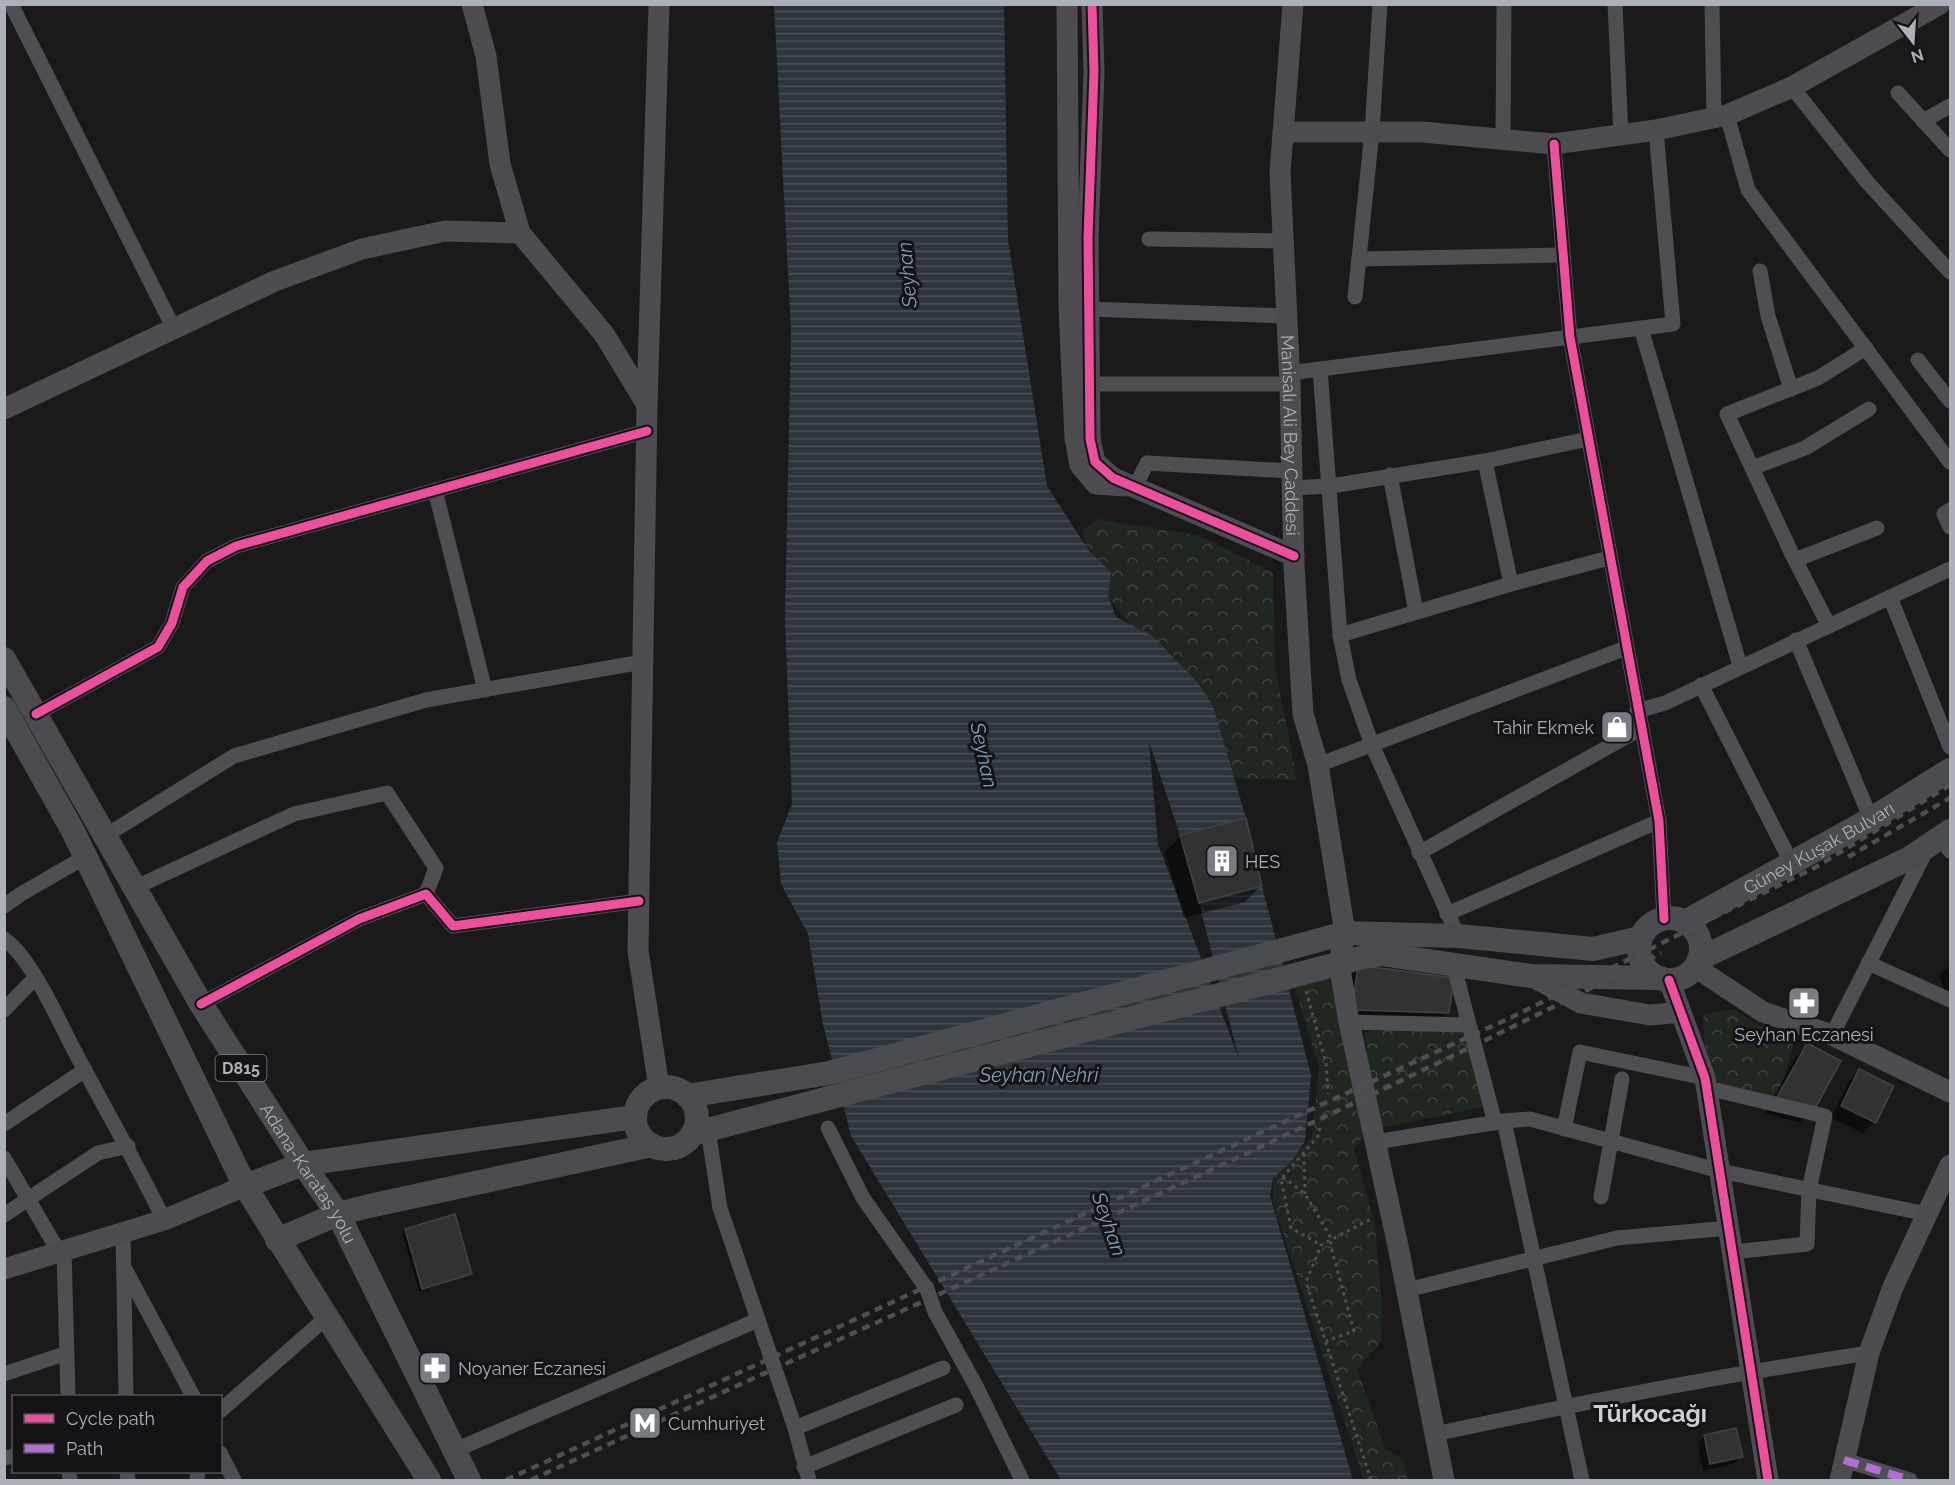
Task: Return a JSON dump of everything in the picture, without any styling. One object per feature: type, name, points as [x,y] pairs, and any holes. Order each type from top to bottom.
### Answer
[{"type":"main road","points":[[472,4],[486,56],[500,164],[520,233],[604,334],[647,405]]},
{"type":"main road","points":[[659,4],[647,405],[638,951],[659,1088]]},
{"type":"main road","points":[[1066,4],[1069,308],[1075,438],[1080,465],[1096,484],[1135,487]]},
{"type":"main road","points":[[1092,4],[1094,72],[1088,237],[1088,309],[1090,438],[1095,462],[1113,478],[1294,556]]},
{"type":"main road","name":"Manisalı Ali Bey Caddesi","points":[[1293,4],[1280,172],[1294,556],[1303,714],[1318,765],[1345,933]]},
{"type":"main road","points":[[1283,132],[1422,132],[1554,144],[1656,130],[1720,117],[1792,87],[1936,5]]},
{"type":"main road","points":[[4,409],[275,281],[362,249],[445,231],[520,233]]},
{"type":"main road","name":"Adana-Karataş yolu","points":[[4,659],[201,1004],[303,1164],[338,1214],[469,1480]]},
{"type":"main road","name":"D815","points":[[4,708],[13,741],[85,857],[244,1186],[429,1480]]},
{"type":"main road","name":"Güney Kuşak Bulvarı","points":[[1675,920],[1871,819],[1950,770]]},
{"type":"main road","points":[[687,1096],[832,1083],[1296,981],[1339,963],[1382,954],[1454,967],[1532,976],[1679,979],[1697,963],[1942,841]]},
{"type":"main road","points":[[1697,963],[1699,938],[1675,920],[1646,929],[1641,938],[1640,958],[1651,974],[1664,979],[1681,1012],[1706,1083],[1768,1480]]},
{"type":"main road","points":[[1345,933],[1339,963],[1349,1022],[1407,1290],[1444,1480]]},
{"type":"main road","points":[[700,1132],[696,1114],[687,1096],[679,1090],[659,1088],[642,1098],[635,1117],[639,1134],[652,1145],[660,1148],[678,1146],[700,1132],[832,1083],[1345,933],[1458,936],[1593,949],[1641,938]]},
{"type":"main road","points":[[1697,963],[1763,1012],[1832,1035],[1950,1092]]},
{"type":"main road","points":[[1532,976],[1581,1003],[1650,1015],[1681,1012]]},
{"type":"main road","points":[[4,1269],[164,1220],[303,1164],[635,1117]]},
{"type":"main road","points":[[277,1240],[338,1214],[652,1145]]},
{"type":"main road","points":[[1842,1470],[1869,1353],[1893,1287],[1950,1165]]},
{"type":"street","points":[[11,4],[174,329]]},
{"type":"street","points":[[1355,297],[1372,132],[1380,4]]},
{"type":"street","points":[[1503,140],[1504,4]]},
{"type":"street","points":[[1615,4],[1621,135]]},
{"type":"street","points":[[1712,4],[1720,117],[1748,190],[1950,462]]},
{"type":"street","points":[[1792,87],[1868,183],[1950,272]]},
{"type":"street","points":[[1898,93],[1950,150]]},
{"type":"street","points":[[1923,121],[1950,106]]},
{"type":"street","points":[[1089,384],[1289,378],[1320,369],[1673,324],[1656,130]]},
{"type":"street","points":[[1554,144],[1570,338],[1640,729],[1659,821],[1675,920]]},
{"type":"street","points":[[1149,239],[1283,242]]},
{"type":"street","points":[[1359,259],[1563,255]]},
{"type":"street","points":[[1760,271],[1768,316],[1791,389]]},
{"type":"street","points":[[1088,309],[1286,316]]},
{"type":"street","points":[[1641,328],[1740,666]]},
{"type":"street","points":[[1829,626],[1795,560],[1727,414],[1818,378],[1866,348]]},
{"type":"street","points":[[1918,360],[1950,401]]},
{"type":"street","points":[[1320,369],[1331,486],[1340,636],[1349,680],[1371,745],[1458,936]]},
{"type":"street","points":[[1752,468],[1806,448],[1869,409]]},
{"type":"street","points":[[36,714],[158,647],[172,623],[183,587],[207,561],[236,546],[647,431]]},
{"type":"street","points":[[1135,487],[1147,463],[1331,486],[1485,461],[1588,439]]},
{"type":"street","points":[[1485,461],[1511,584]]},
{"type":"street","points":[[1390,475],[1416,612]]},
{"type":"street","points":[[435,490],[485,690]]},
{"type":"street","points":[[1950,510],[1944,514],[1950,527]]},
{"type":"street","points":[[1795,560],[1877,528]]},
{"type":"street","points":[[1340,636],[1511,584],[1609,558]]},
{"type":"street","points":[[1637,711],[1665,703],[1950,569]]},
{"type":"street","points":[[1890,597],[1950,747]]},
{"type":"street","points":[[1796,640],[1871,819]]},
{"type":"street","points":[[1318,765],[1626,648]]},
{"type":"street","points":[[105,836],[234,756],[426,700],[642,662]]},
{"type":"street","points":[[1701,685],[1791,862]]},
{"type":"street","points":[[1419,853],[1640,729]]},
{"type":"street","points":[[134,888],[294,814],[387,793],[436,868],[426,894],[358,920],[201,1004]]},
{"type":"street","points":[[1447,914],[1659,821]]},
{"type":"street","points":[[1832,1035],[1868,963],[1942,841]]},
{"type":"street","points":[[4,906],[85,857]]},
{"type":"street","points":[[426,894],[453,926],[639,902]]},
{"type":"street","points":[[4,939],[16,947],[35,978],[128,1146],[164,1220]]},
{"type":"street","points":[[1868,963],[1950,1000]]},
{"type":"street","points":[[1454,967],[1468,1025],[1499,1122],[1534,1259],[1582,1480]]},
{"type":"street","points":[[4,1010],[35,978]]},
{"type":"street","points":[[1349,1022],[1468,1025]]},
{"type":"street","points":[[1564,1129],[1580,1052],[1706,1083],[1825,1116],[1809,1190],[1807,1244],[1732,1252]]},
{"type":"street","points":[[4,1124],[85,1070]]},
{"type":"street","points":[[1601,1197],[1623,1078]]},
{"type":"street","points":[[1376,1142],[1530,1119],[1720,1171],[1927,1214]]},
{"type":"street","points":[[828,1128],[863,1198],[927,1289],[934,1312],[976,1386],[1022,1480]]},
{"type":"street","points":[[700,1132],[720,1208],[795,1428],[806,1474],[956,1405]]},
{"type":"street","points":[[4,1215],[99,1153],[128,1146]]},
{"type":"street","points":[[4,1158],[62,1252],[68,1395]]},
{"type":"street","points":[[1407,1290],[1617,1238],[1729,1228]]},
{"type":"street","points":[[123,1233],[126,1395]]},
{"type":"street","points":[[124,1267],[192,1395]]},
{"type":"street","points":[[222,1409],[326,1318]]},
{"type":"street","points":[[453,1451],[758,1320]]},
{"type":"street","points":[[4,1374],[66,1353]]},
{"type":"street","points":[[1435,1434],[1566,1406],[1751,1371],[1869,1353]]},
{"type":"street","points":[[795,1428],[943,1368]]},
{"type":"street","points":[[222,1457],[234,1480]]},
{"type":"street","points":[[1842,1470],[1910,1480]]},
{"type":"path","points":[[1296,981],[1326,1063],[1328,1094]]},
{"type":"path","points":[[1320,1128],[1319,1135],[1281,1179],[1291,1228],[1320,1245]]},
{"type":"path","points":[[1304,1152],[1305,1194]]},
{"type":"path","points":[[1283,1177],[1305,1194],[1332,1239],[1354,1331],[1325,1341]]},
{"type":"path","points":[[1371,1219],[1320,1245],[1306,1282],[1371,1480]]},
{"type":"green space","points":[[1097,519],[1201,536],[1273,573],[1275,667],[1297,780],[1231,778],[1187,674],[1169,652],[1142,634],[1127,620],[1109,597],[1095,572],[1082,531]]},
{"type":"green space","points":[[1330,979],[1365,1109],[1362,1138],[1354,1149],[1375,1225],[1382,1304],[1381,1342],[1357,1369],[1385,1448],[1403,1459],[1409,1480],[1364,1480],[1273,1203],[1273,1178],[1312,1137],[1319,1068],[1294,985]]},
{"type":"green space","points":[[1733,1009],[1793,1045],[1777,1101],[1707,1086],[1703,1015]]},
{"type":"green space","points":[[1463,1022],[1488,1106],[1376,1129],[1364,1032]]},
{"type":"water","points":[[774,5],[1004,5],[1008,240],[1047,486],[1089,551],[1111,572],[1108,596],[1116,617],[1153,636],[1198,683],[1213,706],[1246,818],[1180,835],[1149,742],[1158,844],[1239,1059],[1199,903],[1262,886],[1311,1075],[1305,1141],[1292,1161],[1273,1178],[1270,1196],[1353,1480],[1061,1480],[851,1136],[823,1024],[808,934],[781,884],[777,842],[792,804],[785,619],[791,330]]},
{"type":"building","name":"HES","points":[[1246,818],[1262,886],[1199,903],[1180,835]]},
{"type":"building","points":[[1358,965],[1454,978],[1449,1013],[1352,1010]]},
{"type":"building","points":[[1807,1043],[1841,1061],[1813,1112],[1775,1101]]},
{"type":"building","points":[[1859,1069],[1894,1086],[1876,1123],[1841,1106]]},
{"type":"building","points":[[455,1214],[472,1274],[422,1289],[405,1229]]},
{"type":"building","points":[[1736,1428],[1743,1457],[1710,1464],[1704,1435]]},
{"type":"railway","points":[[506,1480],[1512,1017],[1816,867],[1950,785]]},
{"type":"railway","points":[[1848,857],[1950,798]]},
{"type":"railway","points":[[531,1480],[1240,1156],[1661,953]]},
{"type":"marked path","points":[[1844,1460],[1910,1480]]},
{"type":"cycle path","points":[[1092,4],[1094,72],[1088,237],[1090,439],[1095,462],[1113,478],[1294,556]]},
{"type":"cycle path","points":[[1554,144],[1570,337],[1659,821],[1664,919]]},
{"type":"cycle path","points":[[36,714],[158,647],[172,623],[183,587],[207,561],[236,546],[647,431]]},
{"type":"cycle path","points":[[201,1004],[359,919],[426,894],[453,926],[639,901]]},
{"type":"cycle path","points":[[1669,980],[1705,1078],[1768,1480]]},
{"type":"place","name":"Tahir Ekmek","points":[[1617,727]]},
{"type":"place","name":"HES","points":[[1222,861]]},
{"type":"place","name":"Seyhan Eczanesi","points":[[1804,1003]]},
{"type":"place","name":"Noyaner Eczanesi","points":[[435,1368]]},
{"type":"place","name":"Cumhuriyet","points":[[645,1423]]},
{"type":"district","name":"Türkocağı","points":[[1650,1413]]},
{"type":"water label","name":"Seyhan","points":[[907,275]]},
{"type":"water label","name":"Seyhan","points":[[984,755]]},
{"type":"water label","name":"Seyhan Nehri","points":[[1039,1075]]},
{"type":"water label","name":"Seyhan","points":[[1109,1224]]}]
